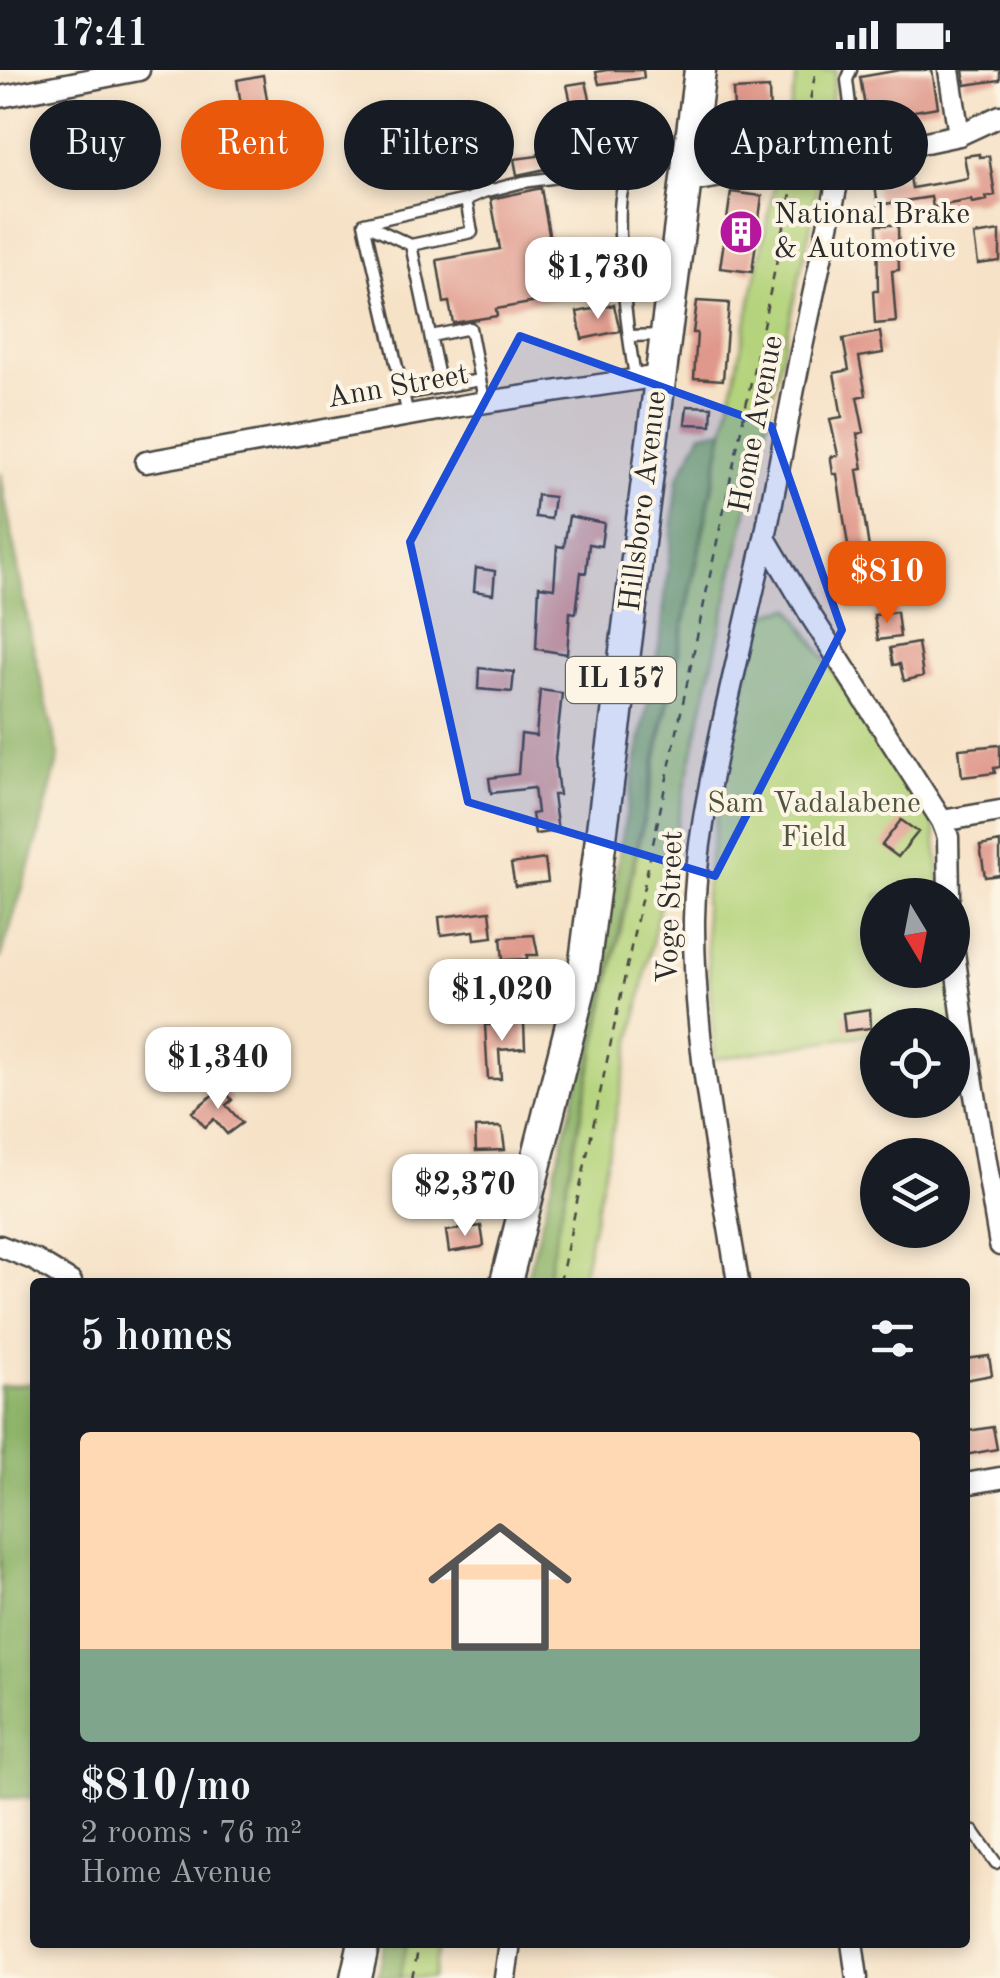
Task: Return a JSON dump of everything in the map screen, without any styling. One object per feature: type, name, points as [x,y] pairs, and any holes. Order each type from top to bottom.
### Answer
[{"type":"main road","name":"Hillsboro Avenue","points":[[507,1278],[584,977],[648,378],[665,335],[700,70]]},
{"type":"main road","points":[[356,1978],[363,1948]]},
{"type":"street","points":[[0,96],[139,70]]},
{"type":"street","points":[[949,70],[960,135]]},
{"type":"street","points":[[928,141],[960,135],[1000,116]]},
{"type":"street","points":[[686,182],[694,181]]},
{"type":"street","name":"Home Avenue","points":[[841,190],[802,347],[766,538],[810,616],[942,821],[948,837],[949,878]]},
{"type":"street","name":"Ann Street","points":[[146,462],[408,415],[648,378]]},
{"type":"street","name":"Voge Street","points":[[737,1278],[708,1094],[694,918],[703,822],[766,538]]},
{"type":"street","points":[[942,821],[1000,811]]},
{"type":"street","points":[[959,988],[1000,1245]]},
{"type":"street","points":[[0,1246],[35,1260],[64,1278]]},
{"type":"street","points":[[970,1483],[1000,1478]]},
{"type":"street","points":[[505,1978],[509,1948]]},
{"type":"street","points":[[853,1948],[857,1978]]},
{"type":"lane","points":[[848,100],[851,70]]},
{"type":"lane","points":[[674,155],[690,149]]},
{"type":"lane","points":[[364,223],[534,181]]},
{"type":"lane","points":[[623,190],[620,229],[630,336],[648,378]]},
{"type":"lane","points":[[364,223],[411,244],[472,232],[466,200]]},
{"type":"lane","points":[[364,223],[408,415]]},
{"type":"lane","points":[[411,244],[442,387]]},
{"type":"lane","points":[[624,272],[673,278]]},
{"type":"lane","points":[[430,336],[470,328],[484,403]]},
{"type":"lane","points":[[630,336],[665,335]]},
{"type":"lane","points":[[403,394],[480,380]]},
{"type":"lane","points":[[970,1831],[996,1863]]},
{"type":"path","points":[[810,100],[816,70]]},
{"type":"path","points":[[561,1278],[792,190]]},
{"type":"path","points":[[412,1978],[419,1948]]},
{"type":"highlighted area","points":[[520,336],[771,426],[842,630],[715,876],[468,802],[410,542]]},
{"type":"green space","points":[[798,70],[836,70],[831,100],[792,100]]},
{"type":"green space","points":[[773,190],[817,190],[675,832],[582,1278],[547,1278]]},
{"type":"green space","points":[[724,429],[547,1278],[527,1278],[592,1028],[620,847],[661,635],[678,478],[702,433]]},
{"type":"green space","points":[[0,472],[32,642],[59,756],[0,960]]},
{"type":"green space","name":"Sam Vadalabene Field","points":[[791,608],[934,823],[940,878],[860,878],[860,988],[952,988],[954,1008],[860,1008],[860,1036],[715,1059],[704,900],[722,779],[754,644],[766,614]]},
{"type":"green space","points":[[30,1383],[30,1798],[0,1798],[0,1386]]},
{"type":"green space","points":[[384,1948],[406,1948],[400,1978],[378,1978]]},
{"type":"green space","points":[[406,1948],[438,1948],[432,1978],[400,1978]]},
{"type":"building","points":[[643,70],[644,78],[599,84],[596,72]]},
{"type":"building","points":[[900,70],[932,70],[938,107],[928,109],[928,100],[864,100],[860,77]]},
{"type":"building","points":[[963,70],[1000,70],[1000,80],[965,85]]},
{"type":"building","points":[[263,75],[267,100],[240,100],[237,80]]},
{"type":"building","points":[[586,82],[590,99],[570,100],[567,85]]},
{"type":"building","points":[[769,88],[769,100],[733,100],[733,90]]},
{"type":"building","points":[[534,156],[534,171],[517,175],[514,159]]},
{"type":"building","points":[[964,156],[989,156],[995,195],[972,203],[971,200],[933,207],[931,197],[878,205],[876,190],[928,190],[928,185],[968,178]]},
{"type":"building","points":[[541,190],[560,298],[496,309],[497,316],[453,323],[449,302],[444,303],[437,260],[500,249],[491,199]]},
{"type":"building","name":"National Brake & Automotive","points":[[731,192],[762,196],[752,272],[720,268]]},
{"type":"building","points":[[877,225],[898,225],[899,270],[892,271],[896,322],[875,324],[873,291],[878,291]]},
{"type":"building","points":[[1000,231],[1000,261],[978,264],[974,235]]},
{"type":"building","points":[[697,301],[729,303],[723,380],[694,378]]},
{"type":"building","points":[[614,305],[620,331],[582,339],[577,312]]},
{"type":"building","points":[[880,332],[883,353],[859,357],[866,395],[857,397],[864,432],[857,434],[863,469],[857,470],[871,561],[879,559],[884,581],[847,588],[843,566],[851,565],[837,474],[833,474],[831,460],[838,455],[830,419],[842,417],[834,373],[849,370],[843,339]]},
{"type":"building","points":[[687,406],[712,407],[711,425],[685,424]]},
{"type":"building","points":[[537,495],[554,497],[551,519],[535,517]]},
{"type":"building","points":[[569,516],[604,523],[601,546],[589,544],[586,573],[581,572],[576,613],[570,612],[567,654],[536,649],[539,586],[554,588],[557,546],[564,547]]},
{"type":"building","points":[[476,568],[495,571],[493,594],[474,591]]},
{"type":"building","points":[[897,612],[900,637],[878,640],[874,615]]},
{"type":"building","points":[[918,643],[923,676],[904,681],[900,664],[893,665],[890,648]]},
{"type":"building","points":[[479,668],[514,672],[512,692],[478,689]]},
{"type":"building","points":[[540,690],[562,693],[555,759],[559,795],[553,795],[558,831],[535,834],[534,788],[491,793],[489,778],[518,774],[521,734],[536,736]]},
{"type":"building","points":[[1000,745],[1000,767],[994,768],[995,773],[962,777],[959,749]]},
{"type":"building","points":[[901,820],[918,832],[898,857],[882,845]]},
{"type":"building","points":[[1000,842],[1000,875],[985,877],[980,846]]},
{"type":"building","points":[[545,859],[548,882],[515,886],[511,864]]},
{"type":"building","points":[[490,911],[493,937],[475,939],[474,931],[441,935],[439,917]]},
{"type":"building","points":[[534,935],[538,955],[503,960],[501,937]]},
{"type":"building","points":[[860,1010],[860,1029],[845,1031],[843,1013]]},
{"type":"building","points":[[524,1023],[525,1048],[499,1050],[501,1079],[488,1079],[485,1025]]},
{"type":"building","points":[[222,1087],[232,1100],[226,1105],[242,1123],[227,1134],[214,1119],[205,1127],[192,1112]]},
{"type":"building","points":[[475,1128],[502,1128],[505,1150],[476,1151]]},
{"type":"building","points":[[487,1176],[491,1199],[449,1206],[445,1183]]},
{"type":"building","points":[[481,1226],[484,1245],[449,1252],[446,1231]]},
{"type":"building","points":[[989,1356],[992,1375],[970,1379],[970,1358]]},
{"type":"building","points":[[993,1427],[997,1449],[970,1454],[970,1431]]},
{"type":"place","name":"National Brake & Automotive","points":[[741,232]]}]
